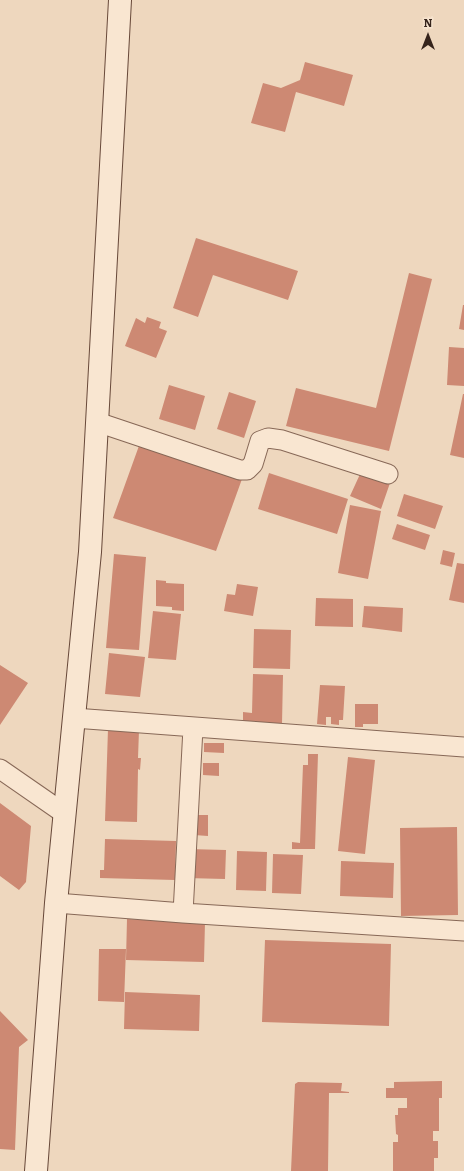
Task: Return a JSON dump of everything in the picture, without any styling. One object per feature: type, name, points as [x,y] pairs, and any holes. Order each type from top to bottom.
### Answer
[{"type":"street","points":[[36,1171],[56,904],[90,552],[120,0]]},
{"type":"street","points":[[97,422],[240,470],[247,470],[253,464],[260,441],[268,438],[282,440],[388,474]]},
{"type":"street","points":[[74,718],[464,747]]},
{"type":"street","points":[[183,913],[194,728]]},
{"type":"street","points":[[0,770],[65,814]]},
{"type":"street","points":[[56,904],[464,930]]},
{"type":"building","points":[[305,62],[353,75],[344,106],[296,92],[285,132],[251,123],[263,83],[281,88],[300,80]]},
{"type":"building","points":[[196,238],[298,271],[288,300],[213,275],[198,317],[173,308]]},
{"type":"building","points":[[409,273],[432,279],[389,451],[286,426],[296,388],[376,408]]},
{"type":"building","points":[[464,305],[464,330],[459,329]]},
{"type":"building","points":[[147,317],[161,322],[159,328],[167,331],[156,358],[125,346],[136,318],[145,323]]},
{"type":"building","points":[[449,347],[464,348],[464,386],[447,385]]},
{"type":"building","points":[[169,385],[205,396],[195,430],[159,419]]},
{"type":"building","points":[[229,392],[256,401],[244,438],[217,429]]},
{"type":"building","points":[[464,394],[464,458],[450,455]]},
{"type":"building","points":[[140,443],[242,479],[216,551],[113,518]]},
{"type":"building","points":[[361,472],[390,483],[381,509],[350,496]]},
{"type":"building","points":[[269,473],[348,499],[337,534],[258,509]]},
{"type":"building","points":[[404,494],[443,506],[435,529],[397,516]]},
{"type":"building","points":[[350,505],[381,511],[368,579],[338,573]]},
{"type":"building","points":[[397,524],[430,535],[425,550],[392,539]]},
{"type":"building","points":[[443,550],[455,553],[452,567],[440,564]]},
{"type":"building","points":[[114,554],[146,557],[139,650],[106,648]]},
{"type":"building","points":[[457,563],[464,564],[464,603],[449,600]]},
{"type":"building","points":[[156,580],[166,581],[166,583],[184,584],[184,611],[172,610],[172,607],[156,606]]},
{"type":"building","points":[[237,584],[258,587],[253,616],[224,611],[227,594],[235,595]]},
{"type":"building","points":[[316,598],[353,599],[353,627],[315,626]]},
{"type":"building","points":[[364,606],[403,608],[402,632],[362,627]]},
{"type":"building","points":[[153,611],[181,614],[176,660],[148,658]]},
{"type":"building","points":[[254,629],[291,630],[290,669],[253,668]]},
{"type":"building","points":[[109,653],[145,657],[140,697],[105,694]]},
{"type":"building","points":[[0,665],[28,683],[0,725]]},
{"type":"building","points":[[253,674],[283,675],[282,724],[243,723],[243,712],[252,713]]},
{"type":"building","points":[[320,685],[345,686],[343,720],[339,720],[339,725],[331,724],[331,717],[326,717],[326,725],[317,724]]},
{"type":"building","points":[[355,704],[378,704],[378,724],[363,724],[363,727],[355,727]]},
{"type":"building","points":[[108,729],[139,730],[138,758],[141,758],[140,770],[138,769],[137,822],[105,821]]},
{"type":"building","points":[[204,743],[224,743],[224,753],[204,752]]},
{"type":"building","points":[[308,754],[318,754],[315,849],[292,849],[292,842],[300,843],[303,765],[308,765]]},
{"type":"building","points":[[348,757],[375,760],[365,854],[338,851]]},
{"type":"building","points":[[203,763],[219,763],[219,776],[203,775]]},
{"type":"building","points":[[0,803],[31,826],[26,882],[19,890],[0,876]]},
{"type":"building","points":[[194,815],[208,815],[208,836],[194,835]]},
{"type":"building","points":[[457,827],[458,915],[401,916],[400,828]]},
{"type":"building","points":[[105,839],[176,841],[175,880],[100,878],[100,870],[104,870]]},
{"type":"building","points":[[187,849],[226,850],[225,879],[186,878]]},
{"type":"building","points":[[237,851],[267,852],[266,891],[236,890]]},
{"type":"building","points":[[273,854],[303,855],[301,894],[272,893]]},
{"type":"building","points":[[341,861],[394,863],[393,898],[340,896]]},
{"type":"building","points":[[127,919],[205,922],[204,962],[126,960]]},
{"type":"building","points":[[265,940],[391,944],[389,1026],[262,1022]]},
{"type":"building","points":[[99,949],[126,949],[124,1002],[98,1001]]},
{"type":"building","points":[[125,992],[200,995],[199,1031],[124,1029]]},
{"type":"building","points":[[0,1011],[28,1040],[19,1047],[15,1150],[0,1149]]},
{"type":"building","points":[[442,1081],[442,1098],[439,1098],[439,1131],[433,1131],[433,1141],[438,1141],[438,1158],[434,1158],[434,1171],[393,1171],[393,1142],[398,1142],[395,1115],[398,1115],[398,1108],[407,1108],[407,1098],[386,1098],[386,1088],[394,1088],[394,1082]]},
{"type":"building","points":[[298,1082],[342,1083],[341,1091],[349,1092],[329,1093],[328,1171],[291,1171],[295,1084]]}]
